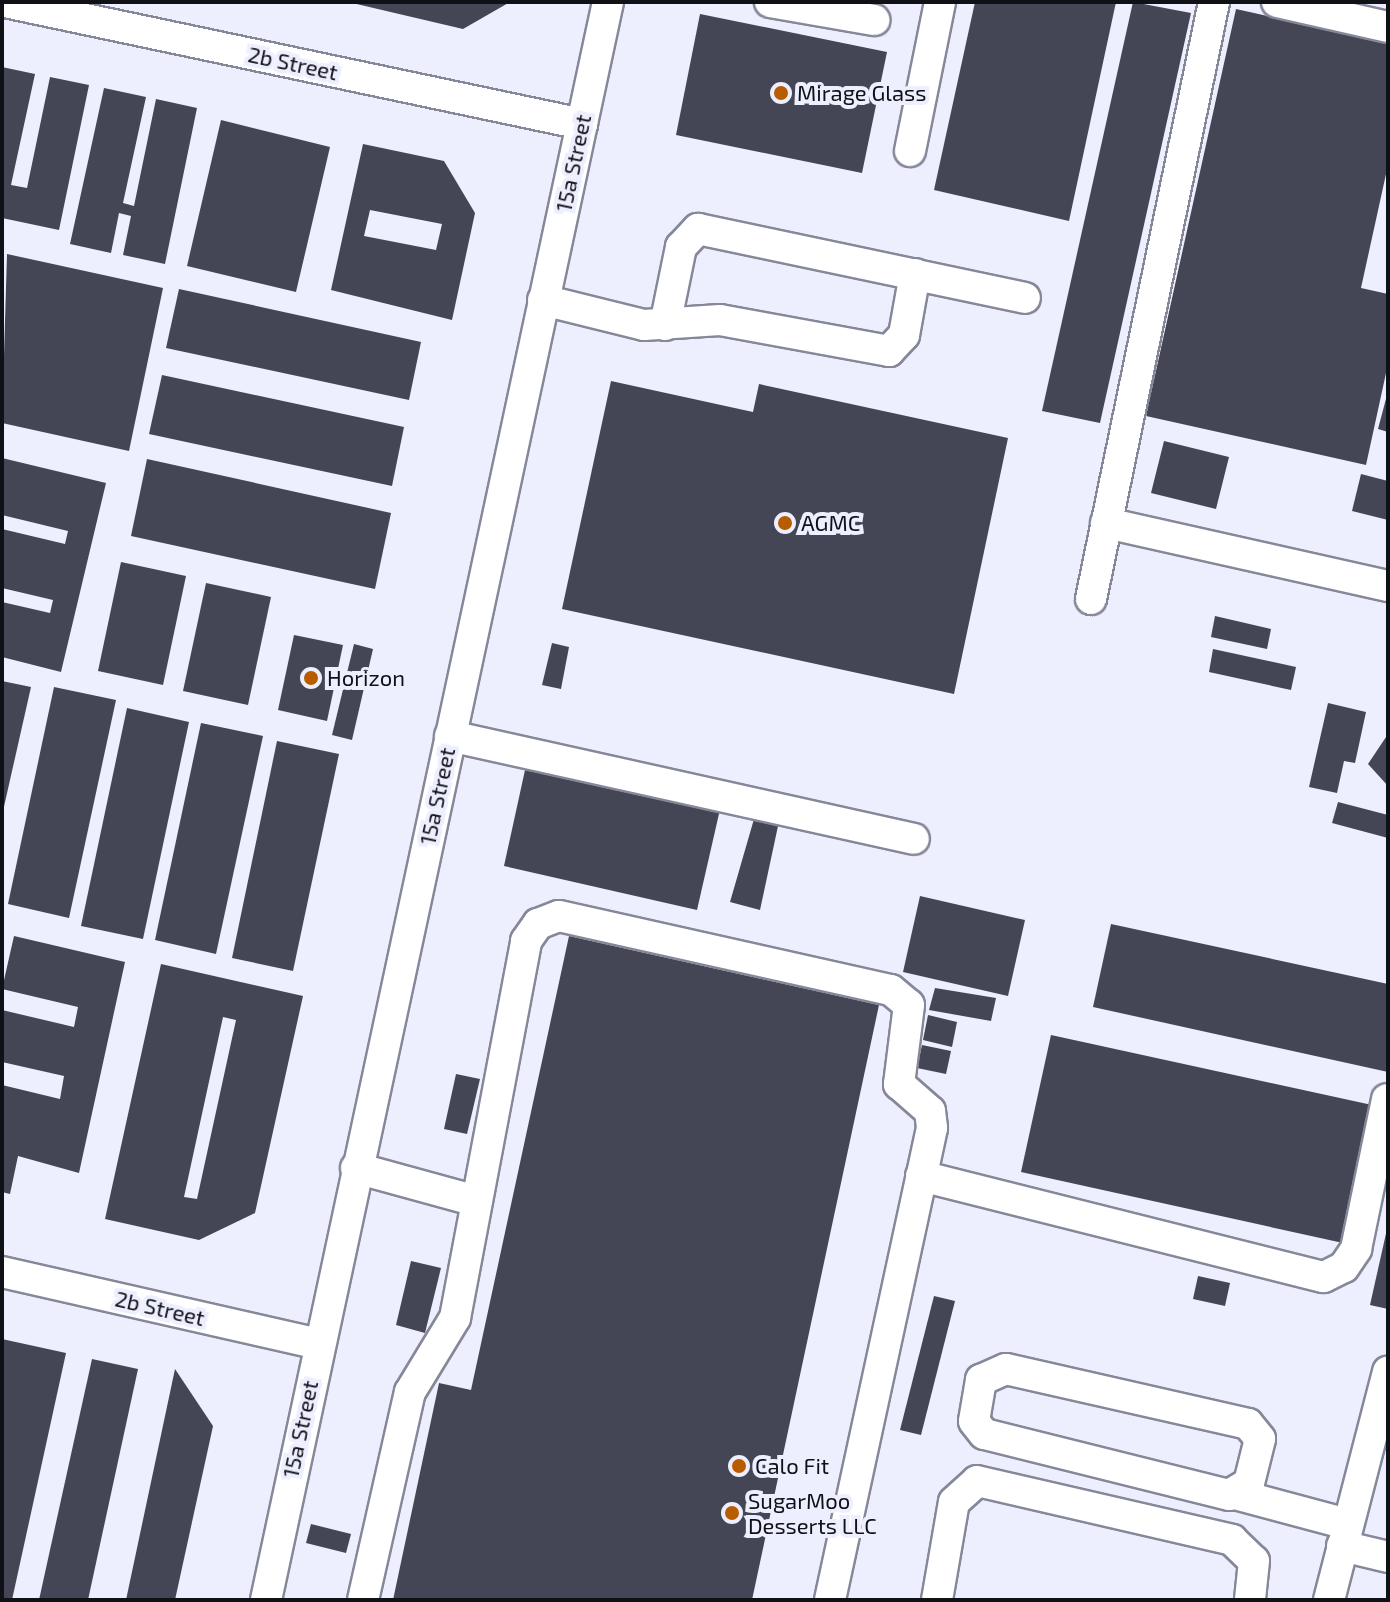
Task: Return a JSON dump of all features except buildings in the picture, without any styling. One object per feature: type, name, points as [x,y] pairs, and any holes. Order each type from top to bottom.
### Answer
[{"type":"street","name":"2b Street","points":[[5,2],[582,124]]},
{"type":"street","name":"15a Street","points":[[264,1597],[608,2]]},
{"type":"street","points":[[770,2],[874,20]]},
{"type":"street","points":[[910,151],[940,2]]},
{"type":"street","points":[[1091,599],[1214,2]]},
{"type":"street","points":[[1277,2],[1388,27]]},
{"type":"street","points":[[665,325],[681,247],[698,229],[1025,298]]},
{"type":"street","points":[[543,300],[665,325],[720,320],[889,351],[901,342],[915,274]]},
{"type":"street","points":[[1106,523],[1388,586]]},
{"type":"street","points":[[450,736],[914,839]]},
{"type":"street","points":[[363,1600],[410,1392],[455,1318],[526,941],[538,924],[559,916],[899,993],[911,1013],[899,1084],[933,1119],[830,1600]]},
{"type":"street","points":[[921,1176],[1324,1277],[1344,1267],[1356,1249],[1387,1099]]},
{"type":"street","points":[[356,1168],[477,1201]]},
{"type":"street","name":"2b Street","points":[[2,1272],[318,1344]]},
{"type":"street","points":[[1235,1494],[1249,1483],[1260,1445],[1248,1424],[997,1369],[981,1380],[974,1421],[984,1434],[1235,1494],[1345,1535],[1388,1557]]},
{"type":"street","points":[[1329,1600],[1388,1372]]},
{"type":"street","points":[[1016,1490],[1024,1444]]},
{"type":"street","points":[[937,1600],[958,1493],[977,1481],[1232,1540],[1250,1553],[1256,1570],[1250,1600]]},
{"type":"street","points":[[1184,1528],[1192,1486]]},
{"type":"place","name":"Mirage Glass","points":[[781,93]]},
{"type":"place","name":"AGMC","points":[[785,523]]},
{"type":"place","name":"Horizon","points":[[311,678]]},
{"type":"place","name":"Calo Fit","points":[[739,1466]]},
{"type":"place","name":"SugarMoo Desserts LLC","points":[[732,1513]]}]
